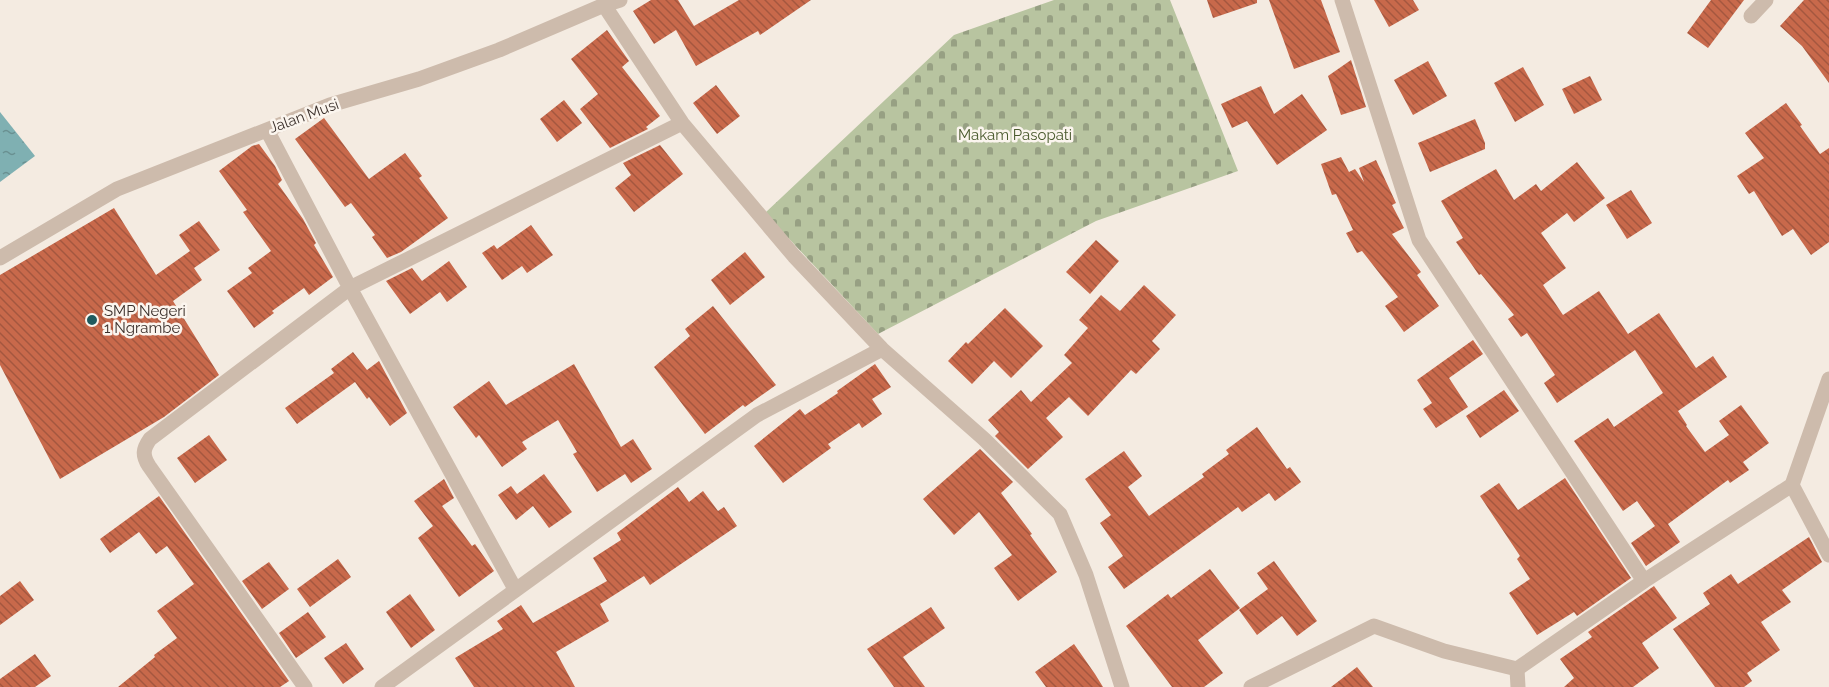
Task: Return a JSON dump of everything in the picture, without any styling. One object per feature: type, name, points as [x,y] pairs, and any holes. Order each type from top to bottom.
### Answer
[{"type":"street","name":"Jalan Musi","points":[[0,258],[117,189],[330,105],[419,79],[499,50],[620,0]]},
{"type":"street","points":[[1342,0],[1419,240],[1644,581]]},
{"type":"street","points":[[1751,16],[1766,0]]},
{"type":"street","points":[[604,5],[682,123],[794,256],[882,349],[984,439],[1060,514],[1086,575],[1122,687]]},
{"type":"street","points":[[305,687],[149,466],[144,458],[143,448],[150,439],[350,288],[682,123]]},
{"type":"street","points":[[267,130],[350,288],[515,589]]},
{"type":"street","points":[[382,687],[757,415],[882,349]]},
{"type":"street","points":[[1251,687],[1374,626],[1444,651],[1517,669],[1644,581],[1792,485],[1829,379]]},
{"type":"street","points":[[1792,485],[1829,555]]},
{"type":"street","points":[[1517,669],[1518,687]]},
{"type":"green space","name":"Makam Pasopati","points":[[1054,0],[1170,0],[1238,171],[1096,221],[878,334],[765,213],[954,35]]},
{"type":"water","points":[[0,112],[35,156],[0,182]]},
{"type":"building","points":[[651,0],[678,0],[694,26],[739,0],[811,0],[760,35],[758,31],[696,66],[676,30],[654,44],[633,11]]},
{"type":"building","points":[[1207,0],[1257,0],[1257,3],[1213,18]]},
{"type":"building","points":[[1269,0],[1321,0],[1340,52],[1294,69]]},
{"type":"building","points":[[1374,0],[1413,0],[1419,10],[1389,27]]},
{"type":"building","points":[[1711,0],[1744,0],[1708,48],[1687,33]]},
{"type":"building","points":[[1804,0],[1829,0],[1829,83],[1802,46],[1780,26]]},
{"type":"building","points":[[607,30],[629,61],[622,67],[660,116],[646,127],[648,129],[610,148],[580,109],[598,94],[571,59]]},
{"type":"building","points":[[1351,60],[1366,107],[1341,115],[1328,76]]},
{"type":"building","points":[[1428,61],[1447,96],[1413,115],[1394,80]]},
{"type":"building","points":[[1523,67],[1544,105],[1515,122],[1494,83]]},
{"type":"building","points":[[1590,76],[1602,100],[1574,114],[1562,89]]},
{"type":"building","points":[[716,85],[740,116],[717,134],[693,103]]},
{"type":"building","points":[[1261,86],[1274,114],[1302,94],[1327,130],[1277,165],[1247,121],[1232,128],[1221,104]]},
{"type":"building","points":[[564,100],[582,123],[557,142],[540,119]]},
{"type":"building","points":[[1786,103],[1820,154],[1829,148],[1829,242],[1811,255],[1793,229],[1782,236],[1754,191],[1749,194],[1737,176],[1764,158],[1745,133]]},
{"type":"building","points":[[324,118],[369,179],[405,153],[422,176],[419,178],[448,218],[401,252],[387,258],[372,237],[375,235],[351,203],[345,207],[295,139]]},
{"type":"building","points":[[1475,119],[1485,143],[1485,149],[1430,172],[1418,143]]},
{"type":"building","points":[[259,144],[275,166],[282,180],[278,184],[303,219],[316,243],[314,245],[333,277],[309,295],[304,288],[272,311],[274,313],[254,328],[227,291],[252,273],[248,268],[271,251],[243,212],[247,210],[219,171],[252,146]]},
{"type":"building","points":[[660,145],[683,174],[634,212],[615,188],[631,175],[623,163]]},
{"type":"building","points":[[1341,157],[1349,172],[1355,169],[1364,182],[1359,168],[1376,160],[1396,203],[1392,205],[1404,228],[1392,234],[1421,272],[1417,275],[1439,306],[1404,332],[1385,306],[1398,297],[1362,251],[1357,253],[1346,233],[1353,230],[1336,194],[1332,195],[1321,164]]},
{"type":"building","points":[[1577,162],[1605,198],[1574,222],[1567,213],[1541,233],[1566,268],[1543,285],[1563,315],[1599,291],[1628,334],[1659,313],[1696,368],[1713,356],[1727,377],[1678,411],[1705,452],[1729,435],[1719,421],[1741,405],[1769,443],[1743,462],[1749,470],[1730,483],[1728,480],[1668,524],[1680,542],[1646,566],[1631,543],[1655,526],[1637,501],[1623,511],[1574,441],[1608,418],[1614,427],[1663,393],[1635,350],[1557,403],[1544,383],[1555,375],[1527,333],[1521,337],[1508,319],[1514,315],[1481,274],[1479,275],[1456,242],[1463,238],[1441,201],[1496,169],[1514,200],[1536,184],[1541,191]]},
{"type":"building","points":[[1631,190],[1652,223],[1627,239],[1606,205]]},
{"type":"building","name":"SMP Negeri 1 Ngrambe","points":[[114,208],[156,275],[190,251],[179,235],[199,221],[220,250],[194,268],[202,280],[173,301],[219,375],[164,417],[60,479],[0,365],[0,275]]},
{"type":"building","points":[[531,225],[553,255],[527,273],[522,266],[502,280],[482,253],[494,245],[497,249]]},
{"type":"building","points":[[1096,240],[1119,261],[1090,294],[1066,272]]},
{"type":"building","points":[[745,252],[765,277],[730,305],[711,280]]},
{"type":"building","points":[[449,261],[467,287],[447,302],[440,292],[410,314],[386,281],[412,268],[422,281]]},
{"type":"building","points":[[1144,285],[1176,315],[1152,341],[1160,349],[1136,374],[1131,370],[1088,416],[1069,397],[1046,418],[1063,437],[1028,469],[995,436],[999,432],[988,420],[1021,390],[1031,402],[1072,363],[1064,355],[1088,328],[1079,320],[1101,295],[1120,311]]},
{"type":"building","points":[[713,306],[776,385],[745,407],[743,405],[705,434],[654,367],[690,336],[685,329]]},
{"type":"building","points":[[1005,308],[1043,346],[1011,378],[994,361],[972,384],[948,361]]},
{"type":"building","points":[[1473,340],[1483,354],[1449,378],[1468,407],[1436,428],[1423,409],[1432,403],[1417,380]]},
{"type":"building","points":[[353,352],[367,370],[379,361],[407,413],[390,426],[355,382],[297,424],[285,408],[334,373],[331,369]]},
{"type":"building","points":[[574,364],[621,447],[633,439],[652,469],[631,483],[625,474],[597,492],[573,454],[577,452],[558,420],[522,442],[527,449],[502,467],[479,435],[476,438],[453,407],[489,381],[506,405]]},
{"type":"building","points":[[875,364],[891,387],[872,399],[882,414],[862,428],[859,423],[828,444],[831,448],[783,483],[754,446],[800,409],[805,415]]},
{"type":"building","points":[[1504,390],[1519,411],[1480,438],[1466,416]]},
{"type":"building","points":[[1257,427],[1287,469],[1290,467],[1301,482],[1275,501],[1269,493],[1242,512],[1238,507],[1124,589],[1108,567],[1123,556],[1100,523],[1111,515],[1085,479],[1124,451],[1142,476],[1128,487],[1149,516],[1204,477],[1202,474],[1229,454],[1226,450]]},
{"type":"building","points":[[209,435],[227,460],[195,483],[177,458]]},
{"type":"building","points":[[980,449],[1013,482],[1001,493],[1057,572],[1018,601],[994,568],[1012,555],[979,512],[954,535],[923,499]]},
{"type":"building","points":[[544,474],[572,512],[549,528],[533,506],[516,520],[498,495],[511,486],[517,494]]},
{"type":"building","points":[[1565,478],[1631,578],[1577,616],[1574,612],[1537,635],[1509,593],[1530,579],[1517,559],[1520,556],[1480,496],[1499,483],[1518,510]]},
{"type":"building","points":[[444,479],[454,498],[442,506],[472,546],[475,544],[494,571],[459,597],[418,538],[433,526],[414,501]]},
{"type":"building","points":[[678,487],[689,502],[703,491],[718,511],[724,507],[737,526],[650,585],[644,576],[600,604],[609,621],[556,652],[575,687],[474,687],[455,658],[503,629],[497,621],[521,605],[533,623],[607,581],[593,558],[621,540],[617,533]]},
{"type":"building","points":[[159,496],[289,681],[280,687],[118,687],[177,638],[157,611],[194,584],[167,546],[156,554],[139,532],[110,553],[100,539]]},
{"type":"building","points":[[1809,537],[1822,562],[1782,590],[1791,602],[1761,622],[1780,650],[1747,673],[1752,681],[1744,687],[1715,687],[1673,629],[1710,604],[1703,593],[1731,574],[1738,584]]},
{"type":"building","points":[[338,559],[351,577],[310,607],[297,589]]},
{"type":"building","points":[[1274,561],[1317,621],[1297,636],[1282,616],[1257,635],[1239,610],[1268,589],[1257,573]]},
{"type":"building","points":[[269,562],[289,589],[262,609],[242,581]]},
{"type":"building","points":[[1210,569],[1240,608],[1198,640],[1223,673],[1204,687],[1172,687],[1126,626],[1168,594],[1171,598]]},
{"type":"building","points":[[20,581],[34,600],[0,625],[0,596]]},
{"type":"building","points":[[1654,586],[1677,618],[1642,643],[1659,668],[1633,687],[1564,687],[1574,678],[1560,659],[1592,637],[1588,632]]},
{"type":"building","points":[[410,594],[435,630],[411,648],[386,612]]},
{"type":"building","points":[[931,607],[945,628],[903,657],[925,687],[894,687],[867,649]]},
{"type":"building","points":[[308,612],[326,637],[296,658],[279,633]]},
{"type":"building","points":[[346,643],[364,669],[343,684],[324,658]]},
{"type":"building","points":[[1074,644],[1103,687],[1046,687],[1035,672]]},
{"type":"building","points":[[35,654],[51,676],[35,687],[0,687],[0,679]]},
{"type":"building","points":[[1357,667],[1373,687],[1331,687]]},
{"type":"place","name":"SMP Negeri 1 Ngrambe","points":[[92,320]]}]
